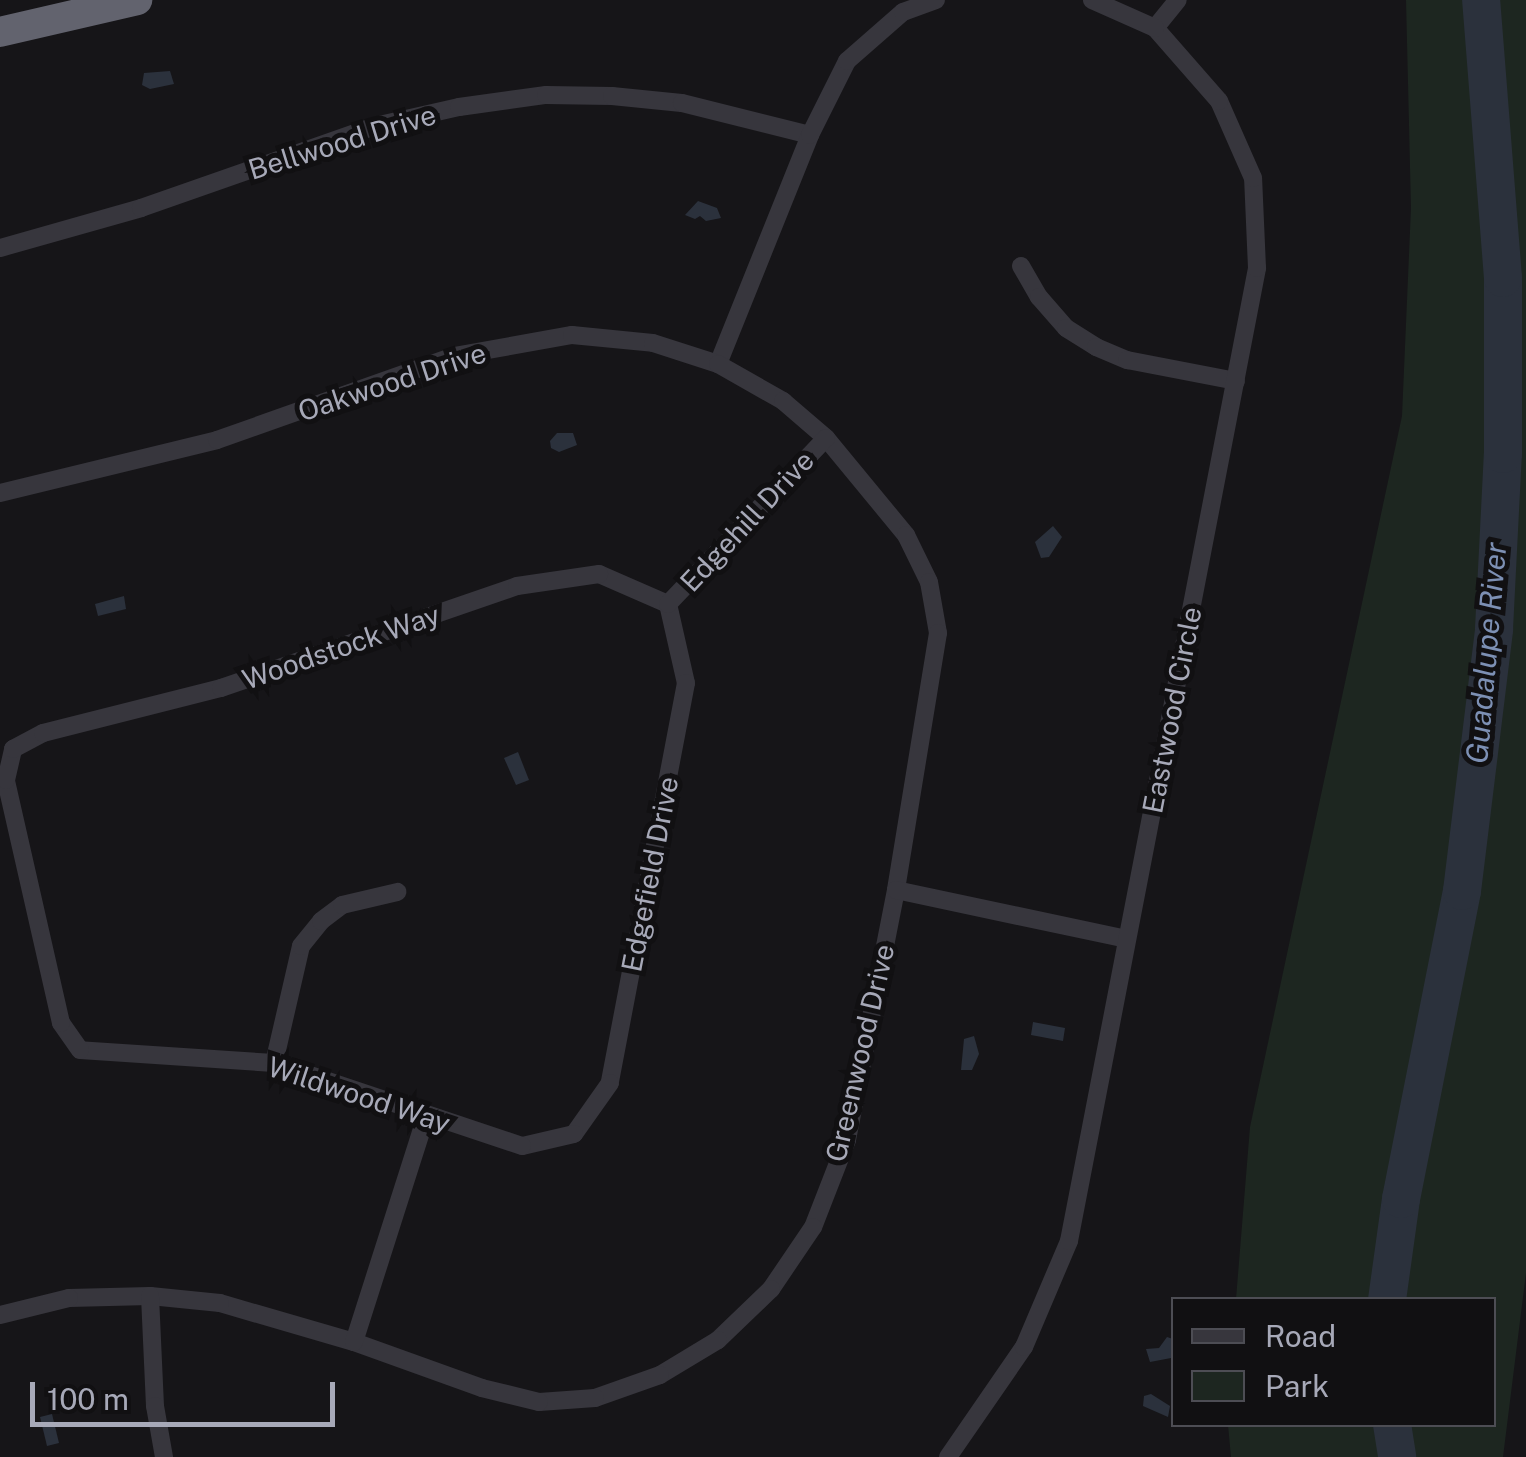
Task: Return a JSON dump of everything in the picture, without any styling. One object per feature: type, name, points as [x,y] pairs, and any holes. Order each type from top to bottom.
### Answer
[{"type":"highway","points":[[0,32],[137,0]]},
{"type":"street","points":[[718,364],[810,135],[847,61],[903,12],[936,0]]},
{"type":"street","name":"Eastwood Circle","points":[[960,1453],[1024,1347],[1069,1241],[1257,268],[1253,178],[1219,101],[1155,28],[1092,0]]},
{"type":"street","points":[[1155,28],[1178,0]]},
{"type":"street","name":"Bellwood Drive","points":[[0,248],[141,208],[374,126],[476,105],[546,96],[630,98],[682,103],[810,135]]},
{"type":"street","points":[[1021,266],[1039,297],[1066,328],[1096,347],[1128,360],[1236,381]]},
{"type":"street","name":"Oakwood Drive","points":[[0,493],[218,440],[454,356],[572,335],[653,343],[718,364],[783,401],[826,438]]},
{"type":"street","name":"Edgehill Drive","points":[[668,604],[826,438]]},
{"type":"street","name":"Greenwood Drive","points":[[0,1315],[69,1298],[150,1296],[220,1303],[354,1342],[482,1388],[539,1402],[595,1398],[660,1375],[718,1340],[771,1289],[813,1226],[847,1140],[896,890],[938,634],[929,582],[906,535],[826,438]]},
{"type":"street","name":"Woodstock Way","points":[[80,1050],[61,1023],[6,780],[13,749],[43,734],[221,688],[517,586],[599,574],[668,604]]},
{"type":"street","name":"Edgefield Drive","points":[[574,1134],[610,1083],[686,683],[668,604]]},
{"type":"street","points":[[896,890],[1127,939]]},
{"type":"street","points":[[274,1063],[301,946],[321,921],[342,905],[397,892]]},
{"type":"street","name":"Wildwood Way","points":[[80,1050],[274,1063],[522,1146],[574,1134]]},
{"type":"street","points":[[354,1342],[426,1116]]},
{"type":"street","points":[[150,1296],[155,1406],[164,1457]]},
{"type":"green space","points":[[1406,0],[1526,0],[1526,1273],[1503,1457],[1231,1457],[1228,1427],[1496,1427],[1496,1297],[1236,1297],[1250,1127],[1402,416],[1411,208]]},
{"type":"shaded area","points":[[170,71],[174,84],[150,89],[142,85],[144,73]]},
{"type":"shaded area","points":[[698,201],[717,208],[721,218],[706,221],[700,216],[695,219],[685,215]]},
{"type":"shaded area","points":[[557,433],[573,433],[577,445],[559,452],[551,448],[550,441]]},
{"type":"shaded area","points":[[1053,526],[1062,537],[1049,557],[1041,558],[1035,542]]},
{"type":"shaded area","points":[[124,596],[126,609],[98,616],[95,604]]},
{"type":"shaded area","points":[[518,752],[529,780],[516,785],[504,758]]},
{"type":"shaded area","points":[[1033,1022],[1065,1028],[1063,1041],[1031,1035]]},
{"type":"shaded area","points":[[974,1036],[979,1054],[972,1070],[961,1070],[964,1039]]},
{"type":"shaded area","points":[[1167,1337],[1171,1338],[1171,1358],[1150,1362],[1146,1349],[1159,1348]]},
{"type":"shaded area","points":[[1151,1394],[1170,1406],[1168,1417],[1143,1406],[1144,1396]]},
{"type":"shaded area","points":[[52,1414],[59,1443],[47,1446],[40,1417]]},
{"type":"waterway","name":"Guadalupe River","points":[[1387,1297],[1401,1199],[1462,891],[1494,629],[1503,454],[1503,278],[1481,0]]},
{"type":"waterway","name":"Guadalupe River","points":[[1392,1427],[1397,1457]]}]
